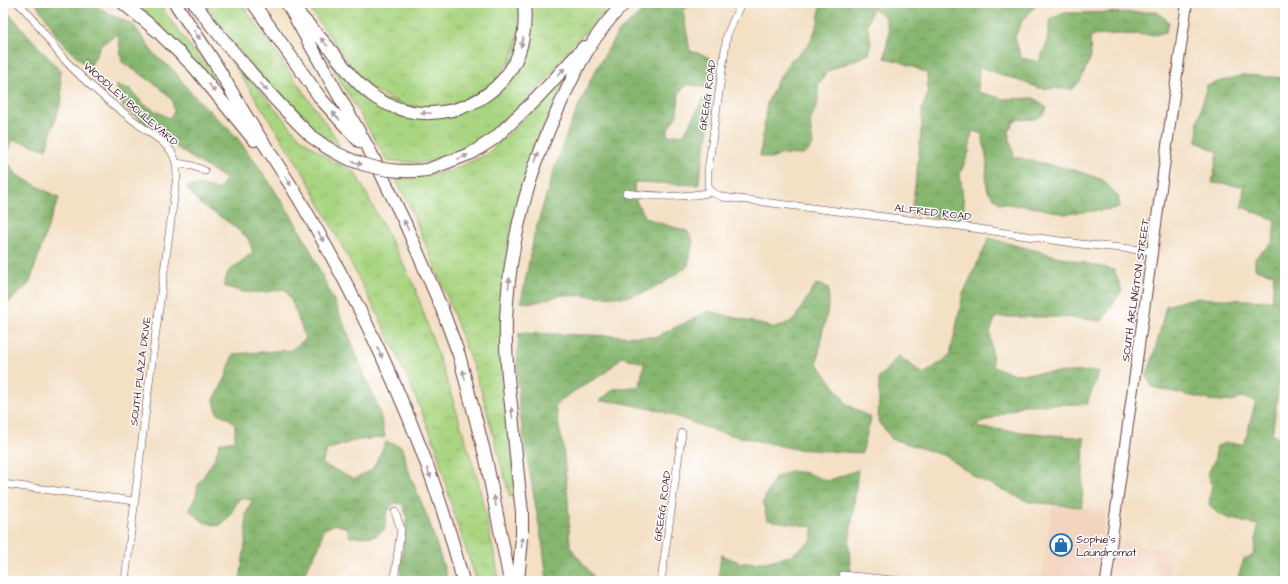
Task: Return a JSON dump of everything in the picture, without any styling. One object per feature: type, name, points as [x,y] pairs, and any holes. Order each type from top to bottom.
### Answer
[{"type":"highway","points":[[123,3],[156,30],[194,66],[226,104],[248,134],[278,164]]},
{"type":"highway","points":[[175,3],[212,58],[247,118],[278,164],[351,291],[382,357],[418,442],[439,501],[463,581]]},
{"type":"highway","points":[[194,3],[233,52],[281,107],[312,137],[338,155],[366,166],[397,172],[427,170],[440,166],[472,153],[495,138],[537,98],[625,3]]},
{"type":"highway","points":[[253,3],[320,99],[372,155]]},
{"type":"highway","points":[[288,3],[372,155],[406,223],[459,355],[486,459],[510,581]]},
{"type":"highway","points":[[288,3],[311,27],[364,89],[381,101],[399,109],[427,114],[452,111],[464,107],[484,96],[499,84],[515,63],[522,45],[525,22],[524,3]]},
{"type":"highway","points":[[518,581],[522,538],[522,512],[506,350],[508,287],[514,242],[531,174],[546,134],[567,88],[600,30]]},
{"type":"main road","name":"SOUTH ARLINGTON STREET","points":[[1106,581],[1187,3]]},
{"type":"street","name":"WOODLEY BOULEVARD","points":[[18,3],[34,18],[62,57],[90,86],[110,103],[159,139],[169,148],[177,163],[193,166],[205,171]]},
{"type":"street","name":"GREGG ROAD","points":[[712,192],[708,186],[708,172],[723,58],[729,29],[741,3]]},
{"type":"street","name":"SOUTH PLAZA DRIVE","points":[[125,581],[177,175],[177,163]]},
{"type":"street","points":[[626,193],[644,196],[683,196],[712,192]]},
{"type":"street","name":"ALFRED ROAD","points":[[712,192],[722,197],[959,226],[1080,244],[1152,251]]},
{"type":"street","name":"GREGG ROAD","points":[[661,581],[682,433]]},
{"type":"street","points":[[3,484],[135,501]]},
{"type":"street","points":[[394,581],[401,530],[395,512]]},
{"type":"street","points":[[843,575],[901,581]]},
{"type":"shaded area","points":[[1052,504],[1106,510],[1097,581],[1041,581]]},
{"type":"shaded area","points":[[1114,541],[1172,550],[1167,581],[1108,581]]},
{"type":"green space","points":[[35,3],[92,3],[111,15],[134,25],[153,53],[174,71],[191,93],[236,136],[268,180],[309,247],[337,308],[379,410],[385,437],[354,441],[327,450],[322,464],[354,479],[372,470],[386,442],[401,446],[410,475],[429,521],[448,581],[400,581],[404,533],[407,518],[403,504],[394,503],[386,514],[385,529],[375,536],[350,537],[347,528],[335,524],[323,530],[320,545],[300,581],[240,581],[246,537],[246,514],[252,500],[240,498],[228,518],[219,526],[204,522],[189,510],[196,496],[198,485],[214,460],[220,443],[235,440],[235,425],[230,419],[217,413],[214,400],[226,377],[233,354],[291,350],[306,339],[294,307],[285,289],[266,292],[244,292],[224,286],[228,272],[253,252],[248,238],[227,221],[199,203],[186,187],[199,185],[219,190],[226,179],[186,154],[123,107],[116,85],[130,89],[143,104],[169,118],[174,112],[172,100],[158,86],[122,62],[118,34],[101,45],[91,65],[84,64],[57,37],[49,22]]},
{"type":"green space","points":[[126,3],[158,3],[186,41],[214,74],[213,83]]},
{"type":"green space","points":[[203,3],[241,3],[336,138],[340,147],[306,124],[256,73]]},
{"type":"green space","points":[[306,3],[519,3],[519,30],[516,48],[509,62],[493,85],[458,105],[434,109],[404,105],[368,87],[351,67]]},
{"type":"green space","points":[[527,3],[614,3],[571,47],[542,85],[482,142],[453,157],[418,163],[387,160],[328,60],[332,59],[363,93],[444,116],[504,85]]},
{"type":"green space","points":[[653,3],[692,3],[683,11],[690,51],[702,54],[711,59],[712,74],[706,88],[688,84],[679,93],[677,115],[669,127],[667,136],[684,134],[704,98],[713,107],[698,185],[634,182],[635,199],[646,218],[687,231],[693,240],[688,266],[663,283],[645,292],[625,297],[562,295],[533,303],[521,302],[534,236],[550,182],[569,128],[593,75],[618,32]]},
{"type":"green space","points":[[821,3],[1038,3],[1022,21],[1015,37],[1021,58],[1039,62],[1047,42],[1050,19],[1065,13],[1157,12],[1169,22],[1166,32],[1155,35],[1118,34],[1090,36],[1091,57],[1080,81],[1073,89],[1039,88],[979,67],[978,92],[1004,99],[1034,98],[1047,108],[1038,118],[1016,120],[1008,131],[1014,157],[1071,169],[1103,180],[1118,196],[1120,208],[1065,214],[1039,208],[999,203],[988,191],[986,180],[987,162],[982,134],[972,131],[969,152],[960,174],[964,206],[964,221],[911,214],[917,172],[922,108],[928,94],[927,73],[899,61],[885,58],[889,32],[885,17],[873,8],[867,25],[871,41],[869,54],[828,71],[818,85],[818,102],[810,122],[813,146],[803,155],[782,154],[772,159],[760,156],[767,104],[776,83],[790,61],[804,50],[811,41],[818,22]]},
{"type":"green space","points":[[3,9],[5,9],[60,71],[62,99],[46,149],[14,140],[4,157],[17,175],[59,198],[29,284],[9,302],[3,301]]},
{"type":"green space","points":[[222,46],[299,137],[332,161],[355,172],[414,285],[447,381],[478,481],[500,581],[477,581],[453,511],[436,447],[407,376],[381,321],[306,177]]},
{"type":"green space","points":[[566,72],[568,75],[534,148],[523,186],[502,357],[504,397],[509,428],[516,497],[510,497],[475,372],[441,281],[409,205],[396,180],[450,171],[486,155],[514,129]]},
{"type":"green space","points":[[1243,75],[1285,78],[1285,343],[1272,435],[1285,438],[1285,581],[1237,581],[1244,559],[1254,555],[1258,525],[1230,519],[1218,514],[1209,504],[1212,485],[1208,473],[1214,462],[1217,446],[1227,443],[1244,444],[1256,401],[1241,397],[1232,402],[1209,400],[1152,387],[1147,376],[1166,306],[1194,298],[1272,301],[1274,274],[1255,269],[1255,258],[1273,242],[1275,220],[1242,207],[1244,186],[1212,183],[1218,152],[1197,142],[1198,121],[1207,85]]},
{"type":"green space","points":[[989,238],[1114,270],[1122,290],[1102,321],[1065,317],[996,317],[990,332],[993,367],[1015,374],[1099,371],[1087,404],[1023,405],[972,427],[1084,438],[1082,507],[1029,502],[977,478],[946,456],[892,439],[878,421],[879,378],[898,356],[924,374],[950,356],[963,294]]},
{"type":"green space","points":[[816,284],[828,287],[829,304],[817,363],[847,404],[871,418],[862,453],[795,449],[718,432],[661,411],[618,402],[599,401],[614,389],[640,386],[644,363],[622,357],[606,372],[565,397],[555,407],[563,446],[568,500],[570,547],[597,581],[547,581],[543,548],[519,405],[517,364],[519,333],[656,337],[709,311],[776,328],[794,320]]},
{"type":"green space","points":[[858,470],[849,545],[851,581],[718,581],[721,555],[742,563],[765,562],[790,556],[811,541],[814,527],[767,520],[763,502],[775,478],[790,471],[807,473],[827,481]]},
{"type":"place","name":"Sophie's Laundromat","points":[[1061,545]]}]
